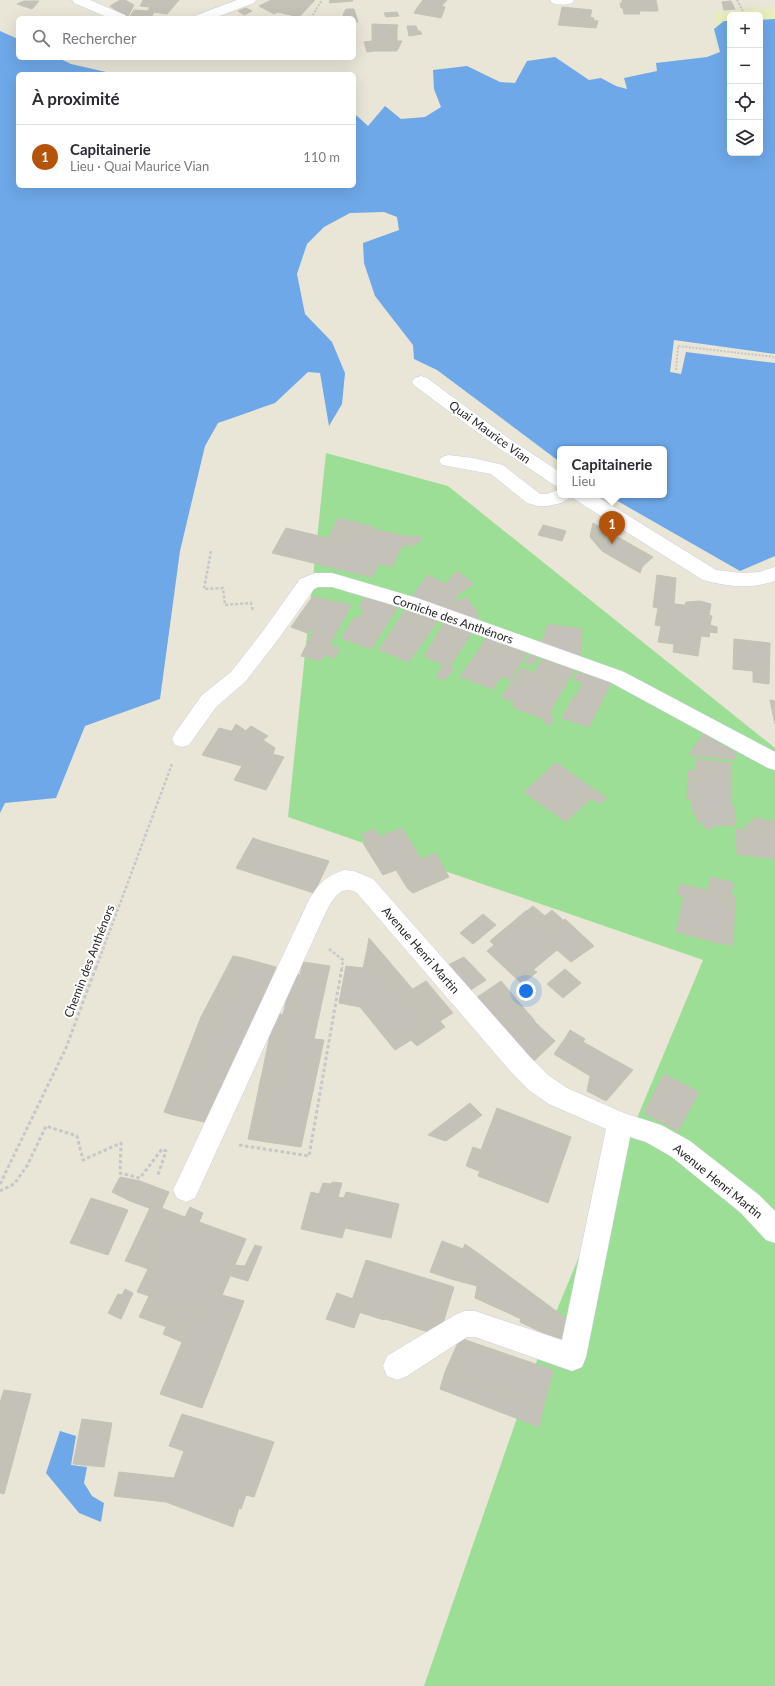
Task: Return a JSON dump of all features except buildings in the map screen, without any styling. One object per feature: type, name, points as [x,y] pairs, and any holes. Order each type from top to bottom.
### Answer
[{"type":"street","points":[[79,0],[115,16]]},
{"type":"street","points":[[207,16],[249,0]]},
{"type":"street","points":[[557,0],[566,0]]},
{"type":"street","name":"Quai Maurice Vian","points":[[421,382],[502,442],[557,479]]},
{"type":"street","points":[[448,461],[497,469],[534,499],[541,501],[550,500],[557,497]]},
{"type":"street","points":[[586,498],[710,575],[726,580],[737,581],[765,578],[775,574]]},
{"type":"street","name":"Corniche des Anthénors","points":[[182,739],[209,701],[238,676],[270,636],[307,584],[315,580],[324,579],[343,583],[428,609],[617,677],[775,762]]},
{"type":"street","name":"Avenue Henri Martin","points":[[186,1190],[306,930],[326,891],[332,884],[350,879],[358,881],[365,886],[521,1065],[539,1083],[558,1096],[620,1123],[652,1132],[681,1149],[750,1204],[775,1231]]},
{"type":"street","points":[[397,1366],[464,1324],[475,1324],[572,1357],[620,1123]]},
{"type":"path","points":[[312,16],[322,0]]},
{"type":"path","points":[[737,0],[743,12]]},
{"type":"path","points":[[676,370],[678,346],[775,357]]},
{"type":"path","points":[[211,551],[204,589],[223,588],[225,605],[251,603],[255,617]]},
{"type":"path","name":"Chemin des Anthénors","points":[[0,1184],[66,1048],[182,739]]},
{"type":"path","points":[[209,1140],[309,1156],[343,960]]},
{"type":"path","points":[[0,1191],[14,1184],[27,1166],[46,1126],[78,1136],[82,1160],[121,1143],[120,1173],[140,1178],[162,1149],[166,1151],[158,1173],[159,1178],[164,1182],[186,1190]]},
{"type":"green space","points":[[326,453],[448,486],[775,748],[775,1686],[424,1686],[543,1343],[703,960],[288,817]]},
{"type":"sand","points":[[748,9],[775,9],[775,23],[763,22],[763,12],[727,12],[727,24],[715,25],[716,13]]},
{"type":"water","points":[[775,19],[775,354],[674,340],[670,372],[681,374],[686,352],[775,363],[775,556],[740,571],[612,498],[667,498],[667,446],[557,446],[557,460],[437,370],[414,359],[413,345],[375,296],[364,263],[363,243],[399,230],[397,217],[384,212],[350,213],[324,227],[307,244],[297,274],[305,314],[332,342],[345,373],[342,404],[329,426],[320,373],[308,372],[275,403],[218,423],[205,446],[180,551],[160,699],[85,726],[56,798],[5,803],[0,813],[0,31],[16,38],[16,60],[62,60],[71,64],[106,72],[16,72],[16,188],[356,188],[356,115],[368,126],[385,106],[401,119],[425,117],[441,107],[434,89],[433,70],[467,66],[500,82],[515,83],[527,61],[555,57],[589,80],[601,78],[616,86],[627,89],[624,78],[657,71],[656,63],[707,57],[720,52],[714,29],[724,21],[727,21],[727,156],[763,156],[763,20]]},
{"type":"water","points":[[60,1431],[76,1436],[71,1465],[87,1467],[84,1483],[92,1496],[104,1503],[101,1522],[79,1513],[46,1473]]},
{"type":"place","name":"Capitainerie","points":[[612,544]]}]
